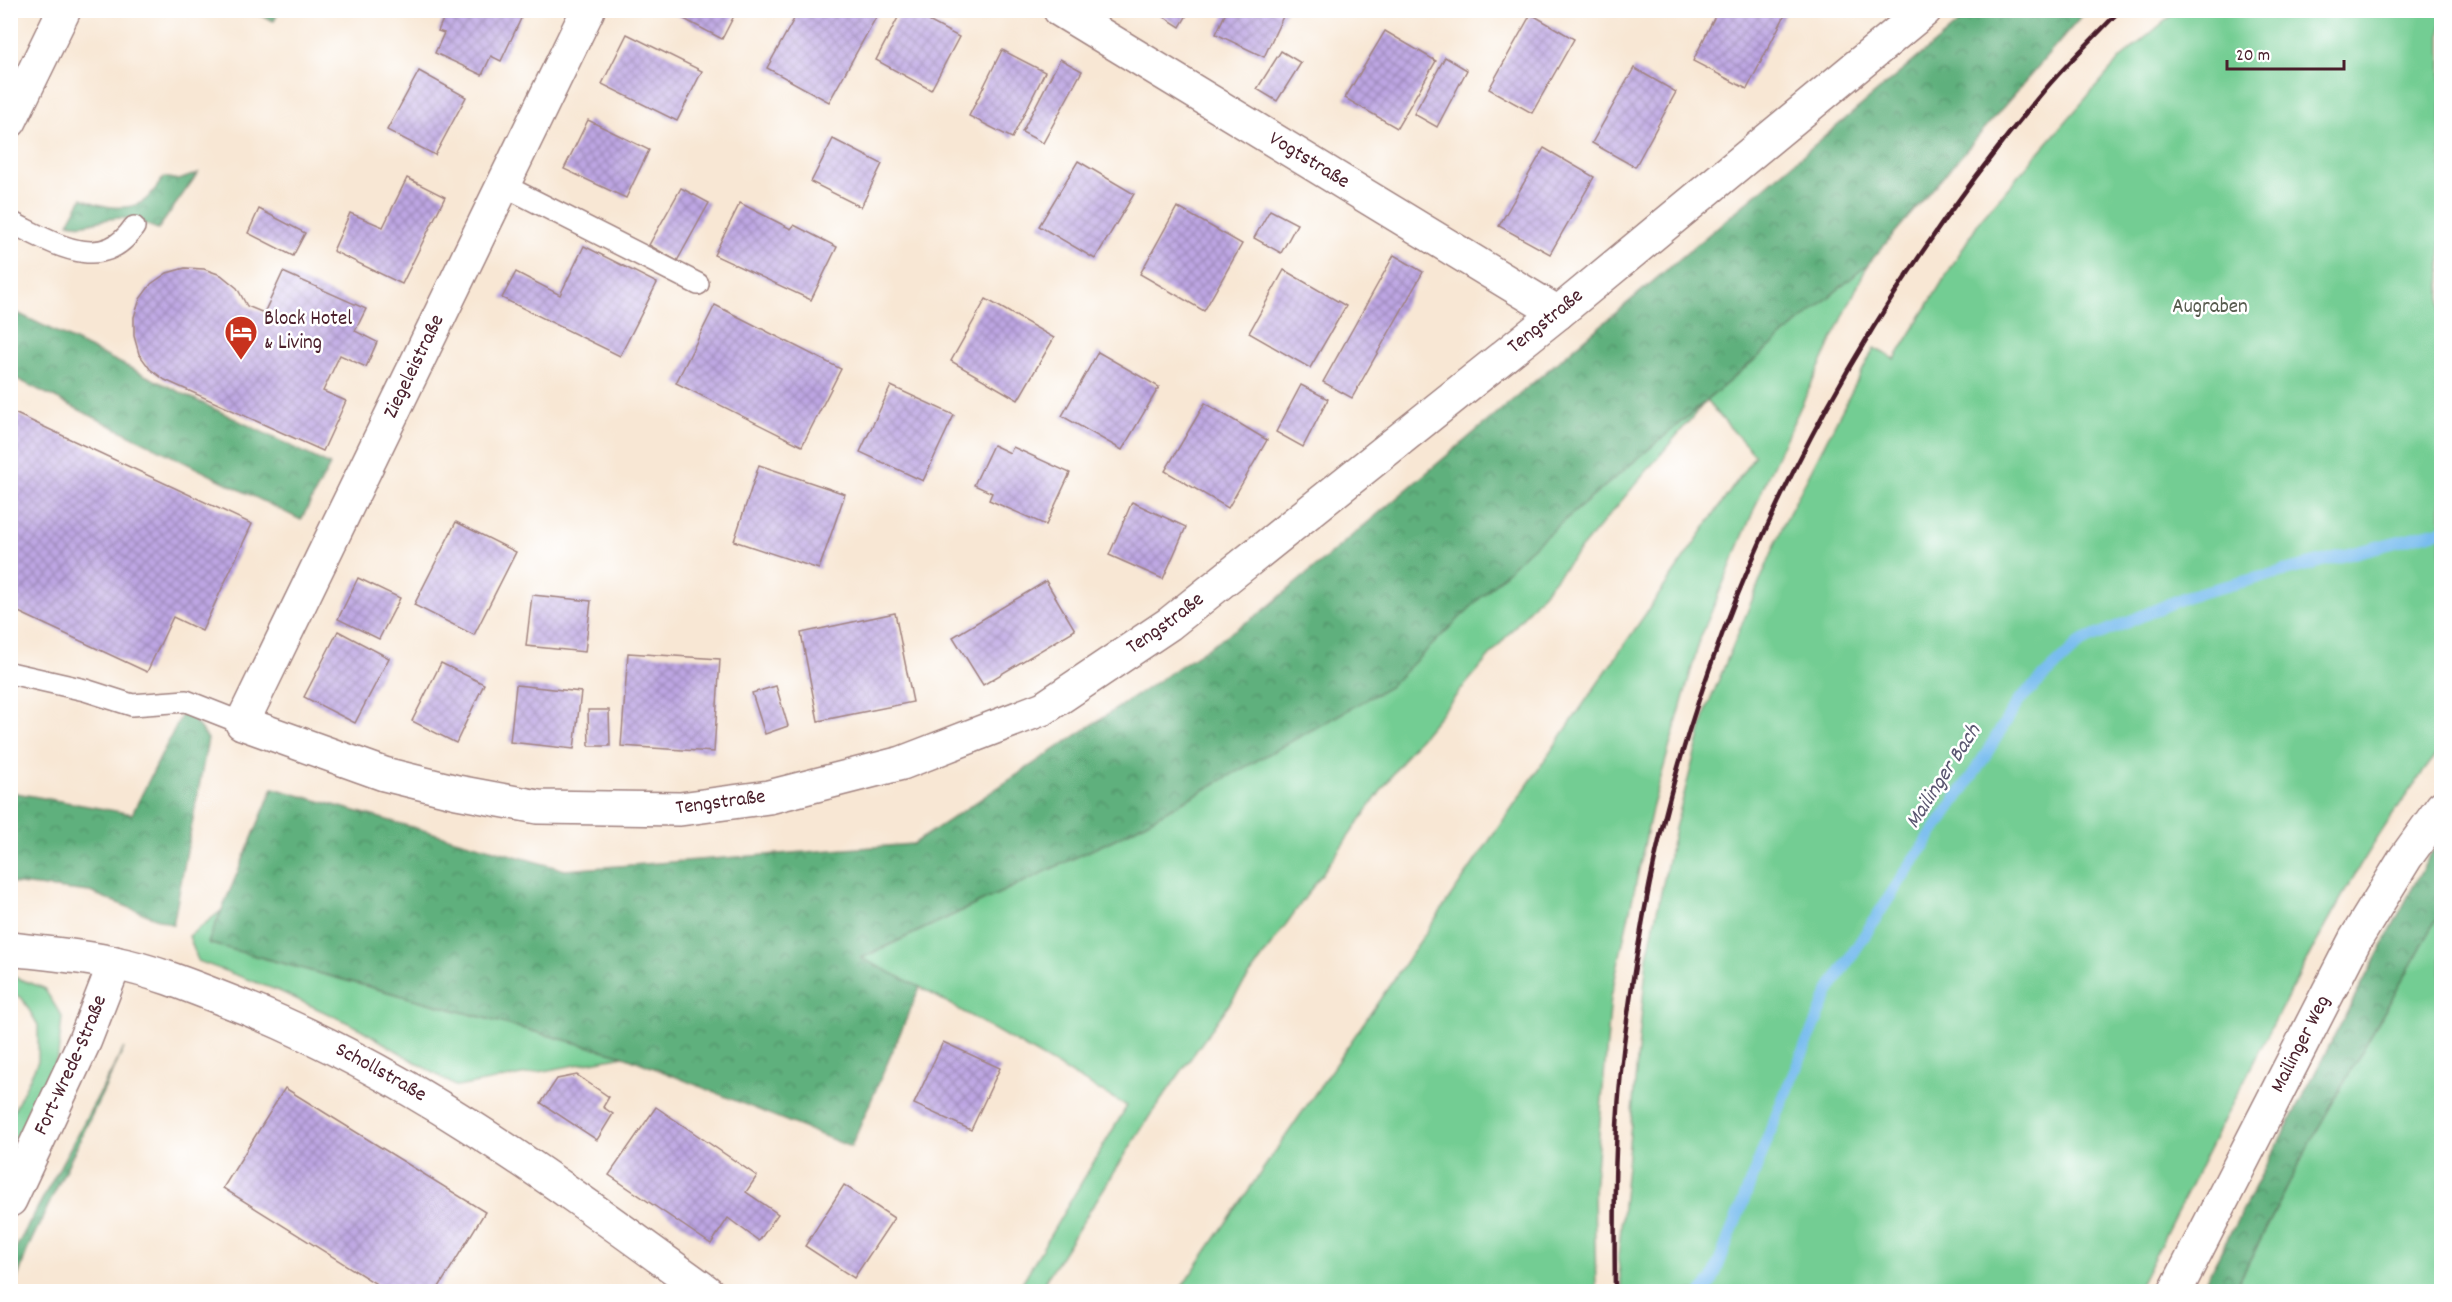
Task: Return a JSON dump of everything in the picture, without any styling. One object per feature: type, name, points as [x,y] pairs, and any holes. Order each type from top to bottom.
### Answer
[{"type":"street","points":[[10,121],[64,10]]},
{"type":"street","name":"Ziegeleistraße","points":[[242,723],[588,10]]},
{"type":"street","name":"Vogtstraße","points":[[1060,10],[1558,313]]},
{"type":"street","name":"Tengstraße","points":[[242,723],[384,774],[457,792],[538,807],[680,809],[770,798],[902,763],[1044,708],[1169,624],[1558,313],[1925,10]]},
{"type":"street","name":"Mailinger Weg","points":[[2175,1292],[2355,940],[2406,857],[2442,807]]},
{"type":"street","name":"Schollstraße","points":[[10,949],[115,963],[178,981],[323,1042],[380,1071],[499,1144],[584,1202],[707,1292]]},
{"type":"street","name":"Fort-Wrede-Straße","points":[[10,1200],[85,1040],[115,963]]},
{"type":"lane","points":[[503,185],[698,284]]},
{"type":"lane","points":[[10,222],[78,252],[93,253],[109,250],[124,241],[134,227]]},
{"type":"lane","points":[[10,673],[85,690],[132,705],[186,701],[242,723]]},
{"type":"green space","points":[[250,11],[279,11],[274,21]]},
{"type":"green space","points":[[1973,11],[2086,11],[1868,264],[1528,551],[1389,687],[1121,836],[861,958],[920,987],[851,1147],[624,1056],[208,943],[273,788],[565,870],[913,844],[1263,611]]},
{"type":"green space","name":"Augraben","points":[[2177,11],[2441,11],[2441,749],[2392,816],[2348,886],[2269,1032],[2137,1291],[1622,1291],[1618,1258],[1647,957],[1675,828],[1707,708],[1785,521],[1874,348],[1895,359],[1980,220],[2121,58]]},
{"type":"green space","points":[[198,173],[158,229],[125,218],[107,219],[87,224],[68,223],[82,198],[110,207],[131,206],[146,199],[164,177],[179,180]]},
{"type":"green space","points":[[1868,264],[1768,476],[1700,639],[1652,809],[1611,997],[1594,1191],[1596,1291],[1179,1291],[1755,455],[1706,401],[1410,750],[1149,1117],[1039,1291],[1017,1291],[1127,1106],[920,987],[860,959],[1121,836],[1389,687],[1528,551]]},
{"type":"green space","points":[[11,310],[330,465],[301,520],[11,376]]},
{"type":"green space","points":[[185,708],[208,739],[173,925],[90,892],[11,883],[10,792],[132,814]]},
{"type":"green space","points":[[2441,842],[2441,912],[2312,1139],[2234,1291],[2200,1291],[2430,855]]},
{"type":"green space","points":[[221,911],[208,943],[624,1056],[457,1087],[357,1027],[279,991],[198,961],[189,936]]},
{"type":"green space","points":[[2441,912],[2441,1291],[2234,1292],[2312,1139]]},
{"type":"green space","points":[[11,976],[44,988],[62,1017],[58,1056],[11,1159],[10,1119],[38,1061],[38,1025],[22,998],[11,993]]},
{"type":"green space","points":[[124,1048],[28,1248],[13,1291],[11,1291],[11,1257]]},
{"type":"building","points":[[447,10],[525,10],[501,61],[491,56],[482,75],[435,53],[444,33],[438,31]]},
{"type":"building","points":[[667,10],[737,10],[722,39]]},
{"type":"building","points":[[799,10],[880,10],[829,102],[767,68]]},
{"type":"building","points":[[902,10],[908,10],[959,37],[931,90],[876,60]]},
{"type":"building","points":[[1153,10],[1190,10],[1180,27]]},
{"type":"building","points":[[1227,10],[1286,10],[1264,57],[1216,34]]},
{"type":"building","points":[[1718,10],[1780,10],[1786,13],[1747,89],[1693,61]]},
{"type":"building","points":[[1531,14],[1574,39],[1532,113],[1489,89]]},
{"type":"building","points":[[1385,31],[1436,61],[1397,128],[1345,98]]},
{"type":"building","points":[[627,34],[702,71],[677,121],[602,84]]},
{"type":"building","points":[[1002,50],[1045,72],[1012,138],[969,116]]},
{"type":"building","points":[[1281,51],[1301,63],[1277,101],[1257,89]]},
{"type":"building","points":[[1445,57],[1467,70],[1437,127],[1414,114]]},
{"type":"building","points":[[1060,59],[1082,71],[1043,143],[1022,132]]},
{"type":"building","points":[[1634,68],[1676,92],[1635,167],[1592,143]]},
{"type":"building","points":[[419,71],[466,97],[435,155],[387,130]]},
{"type":"building","points":[[588,120],[649,150],[626,198],[564,169]]},
{"type":"building","points":[[833,139],[882,164],[861,207],[811,182]]},
{"type":"building","points":[[1544,148],[1594,177],[1550,254],[1499,226]]},
{"type":"building","points":[[1078,161],[1134,194],[1095,259],[1039,226]]},
{"type":"building","points":[[407,178],[445,197],[402,284],[333,251],[350,213],[383,227]]},
{"type":"building","points":[[681,188],[709,203],[677,261],[649,245]]},
{"type":"building","points":[[740,203],[791,229],[794,225],[837,247],[811,300],[714,255]]},
{"type":"building","points":[[1177,207],[1242,244],[1204,311],[1140,274]]},
{"type":"building","points":[[259,209],[305,233],[293,256],[248,233]]},
{"type":"building","points":[[1270,210],[1297,224],[1281,253],[1254,238]]},
{"type":"building","points":[[584,246],[657,283],[620,356],[502,298],[516,272],[560,295]]},
{"type":"building","points":[[1394,255],[1423,272],[1352,398],[1323,382]]},
{"type":"building","name":"Block Hotel & Living","points":[[185,268],[204,269],[221,275],[237,288],[247,306],[264,313],[283,272],[366,309],[355,331],[377,342],[366,367],[340,355],[323,391],[346,401],[323,451],[165,380],[150,369],[139,354],[134,336],[134,317],[140,299],[151,284],[167,273]]},
{"type":"building","points":[[1284,270],[1346,306],[1310,368],[1249,333]]},
{"type":"building","points":[[986,299],[1054,338],[1018,400],[951,361]]},
{"type":"building","points":[[715,305],[841,369],[802,446],[676,383]]},
{"type":"building","points":[[1098,352],[1159,387],[1122,450],[1062,416]]},
{"type":"building","points":[[1301,385],[1328,399],[1303,447],[1276,432]]},
{"type":"building","points":[[891,386],[954,415],[923,481],[860,452]]},
{"type":"building","points":[[1205,403],[1267,440],[1228,508],[1165,471]]},
{"type":"building","points":[[10,411],[252,524],[202,631],[173,617],[147,672],[10,608]]},
{"type":"building","points":[[993,445],[1010,453],[1013,447],[1070,473],[1046,525],[989,500],[992,493],[974,485]]},
{"type":"building","points":[[759,465],[845,494],[819,569],[734,541]]},
{"type":"building","points":[[1132,502],[1186,527],[1163,579],[1109,555]]},
{"type":"building","points":[[456,522],[516,552],[474,635],[414,605]]},
{"type":"building","points":[[358,578],[400,598],[379,639],[338,619]]},
{"type":"building","points":[[1046,581],[1075,630],[983,685],[953,637]]},
{"type":"building","points":[[532,595],[591,601],[585,652],[526,646]]},
{"type":"building","points":[[895,613],[913,702],[818,721],[801,633]]},
{"type":"building","points":[[338,631],[389,658],[355,723],[304,697]]},
{"type":"building","points":[[628,653],[720,659],[714,752],[621,746]]},
{"type":"building","points":[[441,663],[484,684],[456,743],[412,721]]},
{"type":"building","points":[[516,685],[581,692],[574,749],[510,742]]},
{"type":"building","points":[[776,686],[788,726],[765,734],[752,693]]},
{"type":"building","points":[[588,710],[609,710],[610,746],[589,746]]},
{"type":"building","points":[[943,1042],[1000,1068],[971,1130],[914,1104]]},
{"type":"building","points":[[577,1075],[609,1097],[603,1107],[613,1114],[597,1140],[541,1103],[557,1079]]},
{"type":"building","points":[[285,1088],[485,1212],[436,1292],[389,1292],[223,1188]]},
{"type":"building","points":[[656,1107],[757,1176],[746,1192],[778,1214],[759,1241],[728,1218],[711,1244],[609,1175]]},
{"type":"building","points":[[844,1185],[894,1218],[854,1278],[805,1246]]},
{"type":"waterway","name":"Mailinger Bach","points":[[1702,1292],[1712,1281],[1785,1094],[1831,987],[1907,870],[1978,767],[2019,700],[2081,642],[2188,596],[2442,530]]},
{"type":"railway","points":[[1615,1292],[1618,1105],[1624,1043],[1640,937],[1669,798],[1708,672],[1743,583],[1782,495],[1826,410],[1874,327],[1926,246],[1982,168],[2042,93],[2120,10]]},
{"type":"place","name":"Block Hotel & Living","points":[[241,361]]}]
